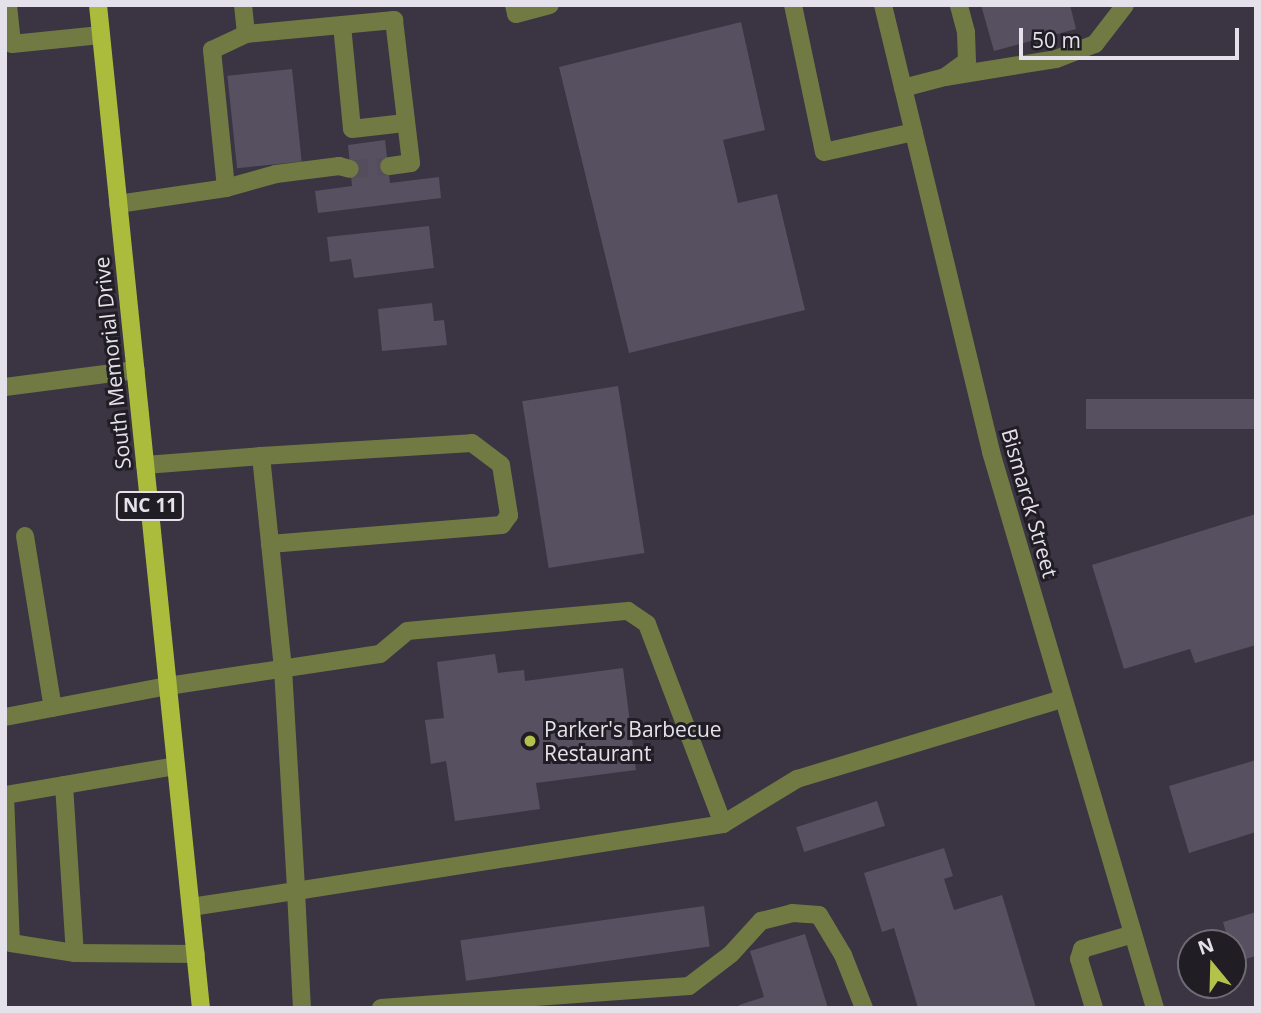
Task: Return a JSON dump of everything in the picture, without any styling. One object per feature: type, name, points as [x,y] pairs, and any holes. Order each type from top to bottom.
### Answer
[{"type":"main road","name":"South Memorial Drive","points":[[98,5],[201,1008]]},
{"type":"street","points":[[8,5],[12,44],[101,35]]},
{"type":"street","points":[[243,5],[246,34]]},
{"type":"street","points":[[514,5],[516,14],[550,5]]},
{"type":"street","points":[[793,5],[824,152],[914,132]]},
{"type":"street","name":"Bismarck Street","points":[[883,5],[991,452],[1155,1008]]},
{"type":"street","points":[[946,77],[967,61],[966,32],[960,5]]},
{"type":"street","points":[[903,88],[946,77],[1056,59],[1095,44],[1125,5]]},
{"type":"street","points":[[226,188],[212,50],[246,34],[394,20],[411,163],[389,166]]},
{"type":"street","points":[[342,25],[352,129],[405,123]]},
{"type":"street","points":[[118,204],[226,188],[276,174],[338,166],[350,169]]},
{"type":"street","points":[[5,387],[136,370]]},
{"type":"street","points":[[145,465],[472,443],[501,465],[509,515],[502,525],[270,544]]},
{"type":"street","points":[[261,456],[283,669],[302,1008]]},
{"type":"street","points":[[25,536],[53,708]]},
{"type":"street","points":[[5,717],[168,686],[380,654],[407,631],[628,611],[647,624],[723,824]]},
{"type":"street","points":[[191,907],[723,824],[797,779],[1062,699]]},
{"type":"street","points":[[176,765],[5,795],[11,943],[75,953],[196,954]]},
{"type":"street","points":[[64,785],[75,953]]},
{"type":"street","points":[[381,1008],[689,986],[731,954],[761,921],[792,913],[819,915],[843,955],[864,1008]]},
{"type":"street","points":[[1094,1008],[1079,960],[1082,949],[1133,934]]},
{"type":"building","points":[[981,5],[1070,5],[1076,29],[994,51]]},
{"type":"building","points":[[741,22],[765,130],[723,140],[738,203],[777,194],[805,310],[629,353],[559,67]]},
{"type":"building","points":[[292,69],[302,161],[237,168],[227,76]]},
{"type":"building","points":[[385,140],[390,183],[439,177],[441,198],[318,213],[315,191],[352,186],[348,145]]},
{"type":"building","points":[[429,226],[434,268],[354,278],[351,259],[330,262],[327,237]]},
{"type":"building","points":[[432,303],[434,321],[444,320],[447,345],[382,351],[378,309]]},
{"type":"building","points":[[618,386],[644,553],[549,568],[522,401]]},
{"type":"building","points":[[1086,399],[1256,399],[1256,429],[1086,429]]},
{"type":"building","points":[[1256,514],[1256,645],[1195,663],[1190,649],[1124,669],[1092,565]]},
{"type":"building","name":"Parker's Barbecue Restaurant","points":[[495,654],[498,673],[524,670],[525,681],[623,668],[636,770],[536,783],[540,809],[455,821],[446,761],[431,764],[425,720],[444,718],[437,662]]},
{"type":"building","points":[[1256,760],[1256,832],[1189,853],[1169,786]]},
{"type":"building","points":[[877,801],[885,826],[804,852],[796,827]]},
{"type":"building","points":[[944,848],[953,876],[944,879],[954,910],[1002,895],[1036,1008],[918,1008],[894,928],[882,932],[864,873]]},
{"type":"building","points":[[704,906],[710,947],[466,981],[460,940]]},
{"type":"building","points":[[1256,912],[1256,956],[1247,959],[1247,929],[1225,929],[1223,922]]},
{"type":"building","points":[[805,934],[828,1008],[740,1008],[739,1005],[764,997],[750,951]]},
{"type":"tunnel","points":[[350,169],[389,166]]},
{"type":"place","name":"Parker's Barbecue Restaurant","points":[[530,741]]}]
